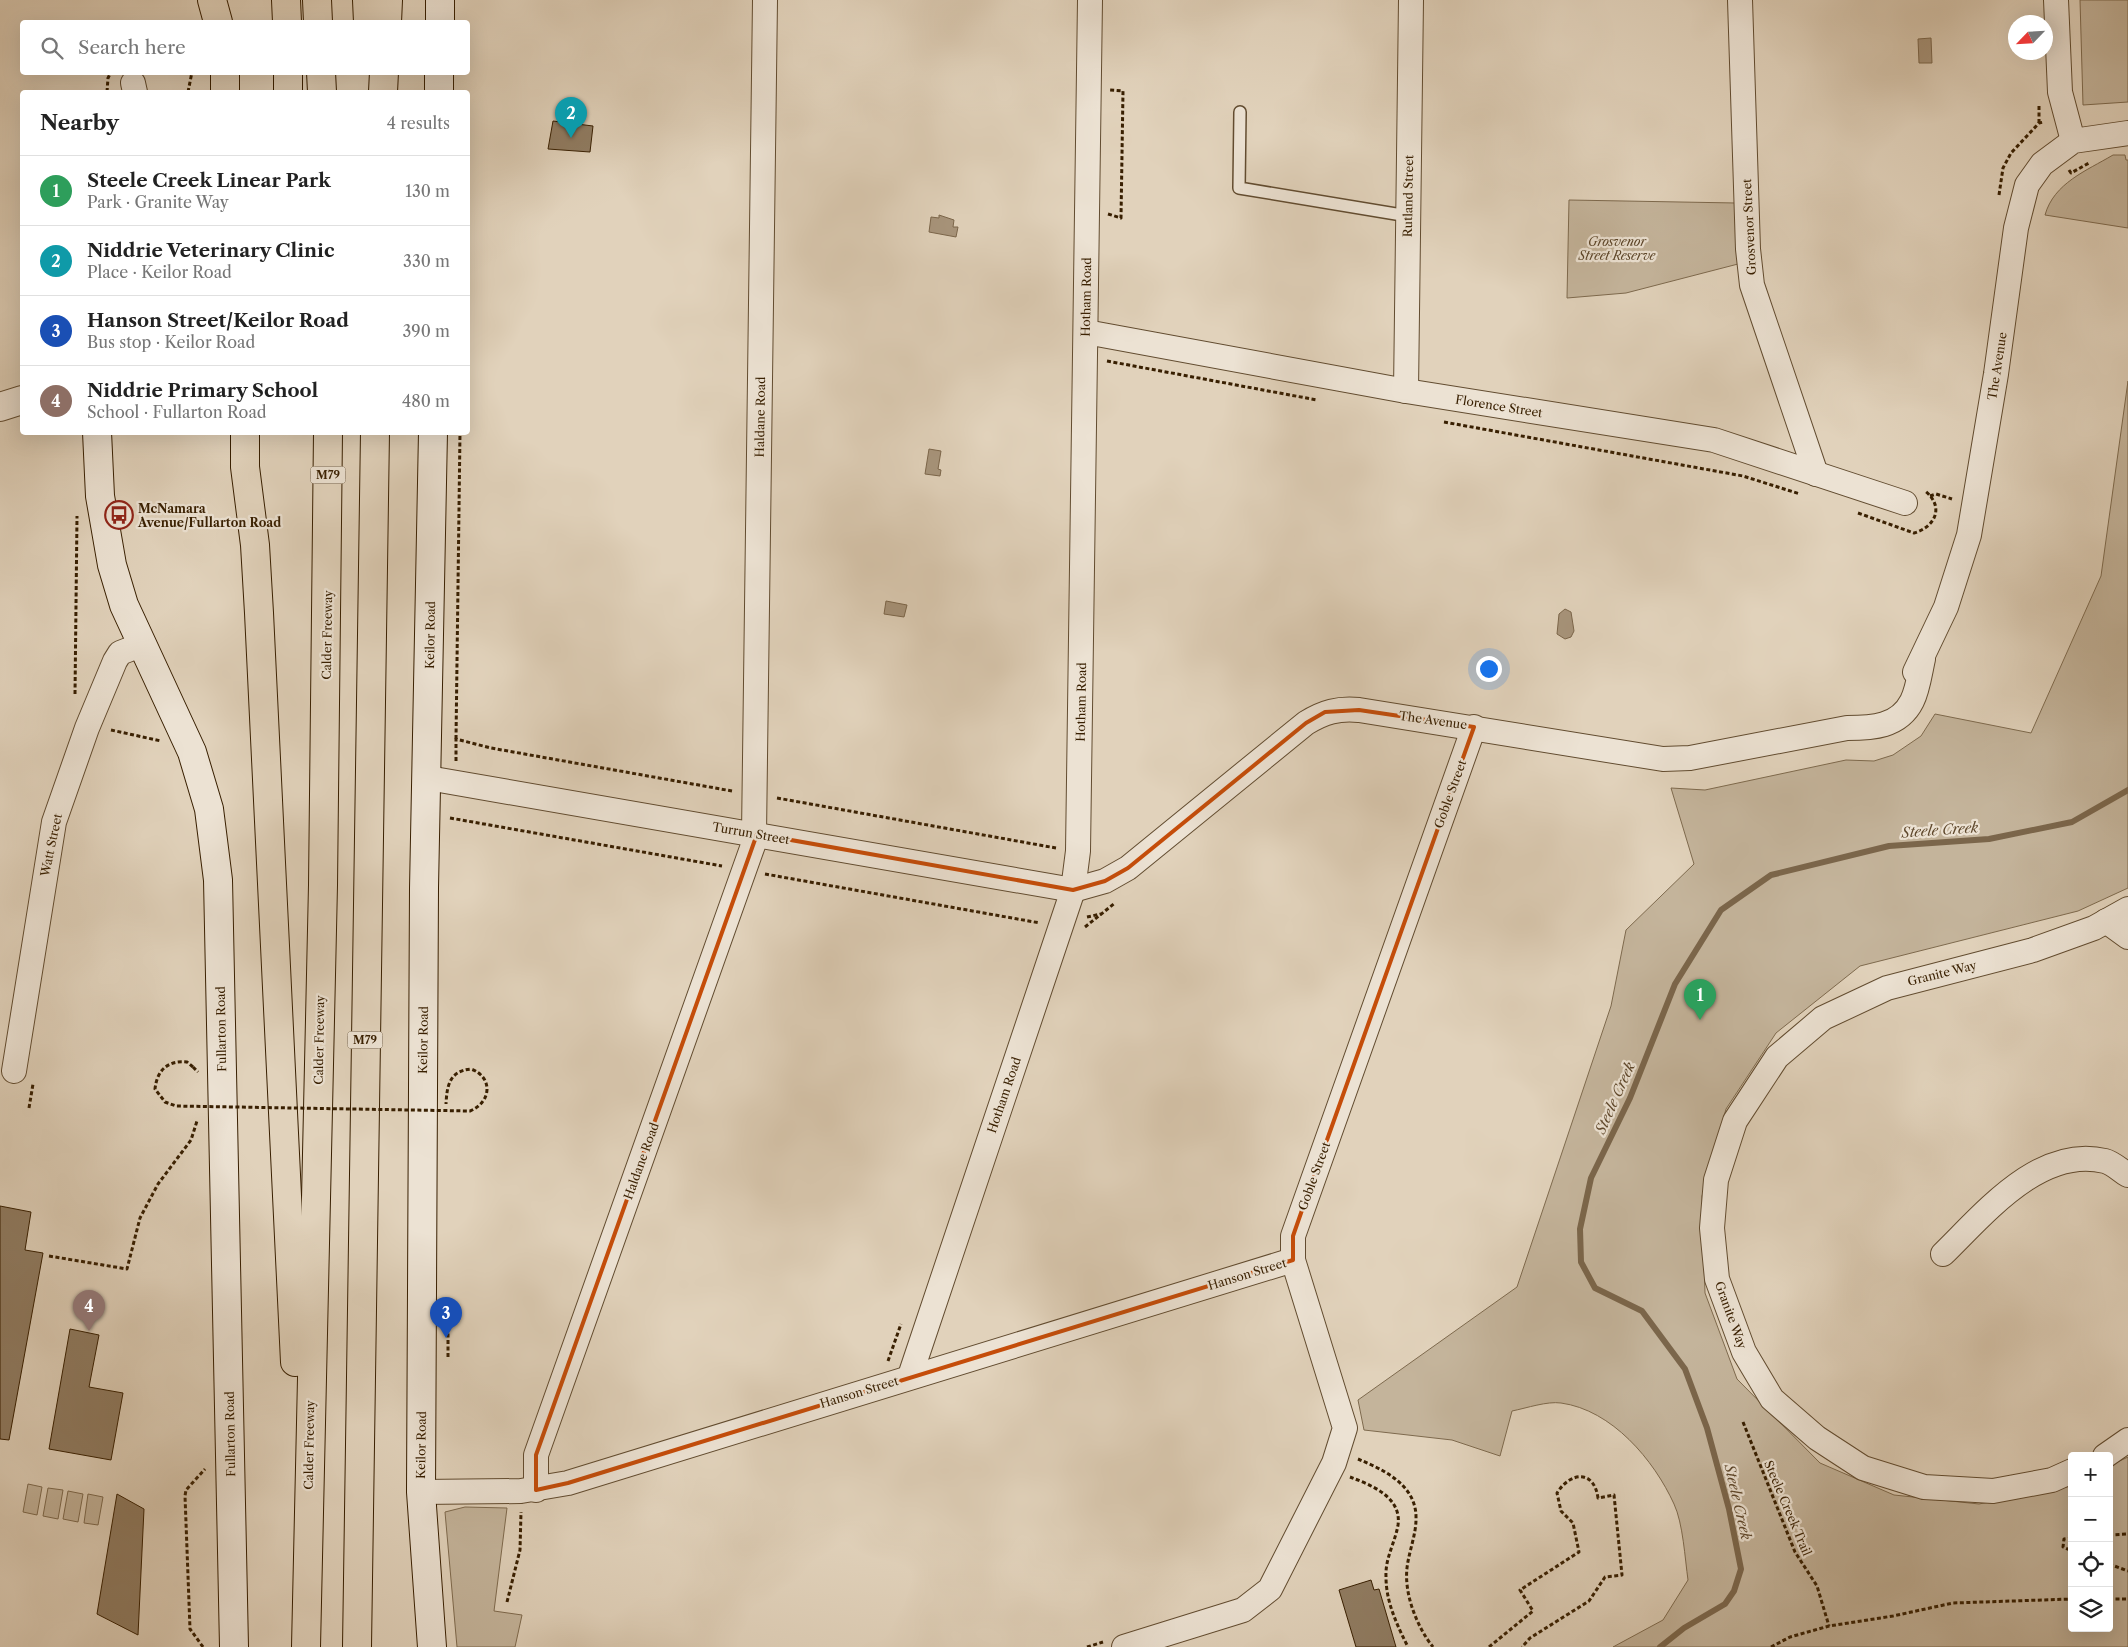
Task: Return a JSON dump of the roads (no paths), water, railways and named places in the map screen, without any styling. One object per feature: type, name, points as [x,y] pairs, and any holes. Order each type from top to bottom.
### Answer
[{"type":"main road","points":[[212,0],[217,20]]},
{"type":"main road","points":[[286,0],[287,20]]},
{"type":"main road","points":[[317,0],[318,20]]},
{"type":"main road","points":[[367,0],[368,20]]},
{"type":"main road","points":[[387,20],[388,0]]},
{"type":"main road","points":[[440,0],[440,20]]},
{"type":"main road","points":[[225,75],[225,90]]},
{"type":"main road","points":[[288,75],[288,90]]},
{"type":"main road","points":[[321,75],[322,90]]},
{"type":"main road","points":[[371,75],[372,90]]},
{"type":"main road","points":[[383,90],[384,75]]},
{"type":"main road","points":[[439,75],[439,90]]},
{"type":"main road","points":[[0,406],[20,401]]},
{"type":"main road","name":"Fullarton Road","points":[[97,435],[100,496],[109,549],[124,605],[183,730],[201,780],[209,809],[218,880],[234,1647]]},
{"type":"main road","points":[[245,435],[245,468],[256,564],[306,1581]]},
{"type":"main road","name":"Calder Freeway","points":[[306,1647],[323,885],[328,435]]},
{"type":"main road","name":"M79","points":[[357,1647],[375,435]]},
{"type":"main road","name":"Keilor Road","points":[[432,1647],[421,1492],[424,898],[435,779],[434,435]]},
{"type":"street","name":"Haldane Road","points":[[529,1490],[536,1455],[756,834],[765,0]]},
{"type":"street","name":"Hotham Road","points":[[910,1376],[1073,890],[1078,851],[1090,0]]},
{"type":"street","name":"Rutland Street","points":[[1406,391],[1411,0]]},
{"type":"street","name":"Grosvenor Street","points":[[1740,0],[1748,249],[1752,285],[1816,474]]},
{"type":"street","points":[[2056,0],[2060,92],[2073,141]]},
{"type":"street","name":"The Avenue","points":[[1073,890],[1106,881],[1128,868],[1306,722],[1325,712],[1342,708],[1474,726],[1663,759],[1690,758],[1847,728],[1873,728],[1893,722],[1912,702],[1923,658],[1946,607],[1969,535],[1996,374],[2016,228],[2027,185],[2042,164],[2073,141],[2122,134]]},
{"type":"street","name":"Florence Street","points":[[1086,332],[1406,391],[1714,440],[1816,474],[1914,496]]},
{"type":"street","name":"Watt Street","points":[[24,1075],[54,822],[87,728],[115,661],[120,654],[143,644]]},
{"type":"street","name":"Goble Street","points":[[1115,1644],[1242,1610],[1270,1589],[1334,1463],[1345,1428],[1293,1260],[1293,1236],[1474,726]]},
{"type":"street","name":"Turrun Street","points":[[435,779],[1073,890]]},
{"type":"street","name":"Granite Way","points":[[2068,1473],[2052,1480],[1993,1491],[1924,1487],[1864,1468],[1816,1438],[1772,1399],[1744,1352],[1717,1279],[1712,1228],[1716,1180],[1735,1121],[1777,1057],[1823,1018],[1888,988],[2033,950],[2094,928],[2128,909]]},
{"type":"street","points":[[2106,921],[2128,937]]},
{"type":"street","points":[[1943,1254],[2008,1190],[2039,1171],[2075,1159],[2106,1161],[2128,1175]]},
{"type":"street","name":"Hanson Street","points":[[421,1492],[529,1490],[568,1483],[910,1376],[1293,1260]]},
{"type":"street","points":[[2111,1452],[2128,1440]]},
{"type":"lane","points":[[1240,112],[1239,188],[1408,216]]},
{"type":"waterway","name":"Steele Creek","points":[[1660,1647],[1684,1628],[1725,1604],[1734,1591],[1741,1569],[1729,1509],[1707,1428],[1685,1369],[1642,1311],[1595,1288],[1581,1262],[1580,1229],[1591,1178],[1630,1098],[1675,984],[1721,910],[1771,875],[1889,846],[1989,839],[2072,822],[2128,790]]},
{"type":"place","name":"Niddrie Veterinary Clinic","points":[[571,138]]},
{"type":"place","name":"McNamara Avenue/Fullarton Road","points":[[119,515]]},
{"type":"place","name":"Steele Creek Linear Park","points":[[1700,1020]]},
{"type":"place","name":"Niddrie Primary School","points":[[89,1331]]},
{"type":"place","name":"Hanson Street/Keilor Road","points":[[446,1338]]},
{"type":"park label","name":"Grosvenor Street Reserve","points":[[1617,248]]}]
